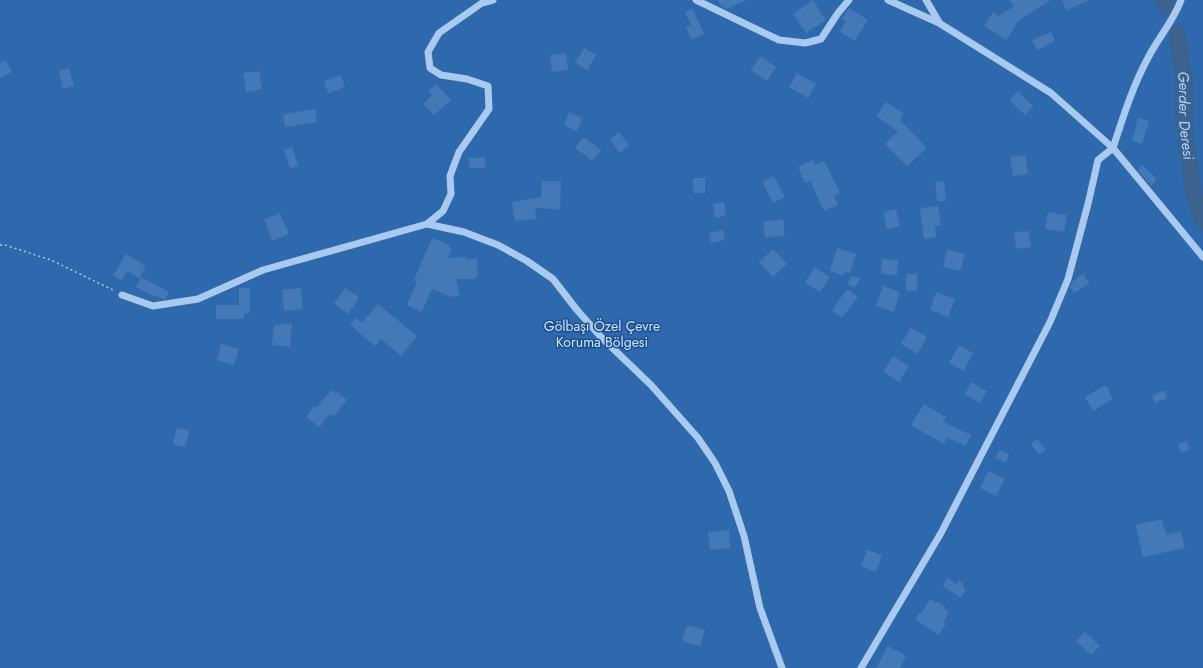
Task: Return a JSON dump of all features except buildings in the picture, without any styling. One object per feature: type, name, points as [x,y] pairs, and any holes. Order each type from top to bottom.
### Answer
[{"type":"street","points":[[122,295],[153,306],[198,300],[263,270],[428,224],[443,211],[451,194],[450,176],[459,152],[489,109],[488,86],[467,79],[441,74],[430,68],[428,52],[439,33],[482,3],[493,0]]},
{"type":"street","points":[[696,0],[779,40],[806,43],[821,39],[838,13],[849,0]]},
{"type":"street","points":[[888,0],[939,23],[1051,93],[1113,148],[1203,257]]},
{"type":"street","points":[[926,0],[939,23]]},
{"type":"street","points":[[861,668],[941,533],[1050,322],[1068,279],[1098,160],[1113,148],[1139,74],[1177,11],[1181,0]]},
{"type":"street","points":[[428,224],[464,232],[498,246],[527,261],[553,279],[601,337],[651,385],[698,438],[715,463],[728,491],[744,536],[760,608],[782,668]]},
{"type":"path","points":[[0,245],[5,245],[51,260],[122,295]]},
{"type":"green space","name":"Gölbaşı Özel Çevre Koruma Bölgesi","points":[[0,0],[1203,0],[1203,668],[0,668]]},
{"type":"waterway","name":"Gerder Deresi","points":[[1163,0],[1167,6]]},
{"type":"waterway","name":"Gerder Deresi","points":[[1177,33],[1184,82],[1184,121],[1187,147],[1194,194],[1203,222]]}]
